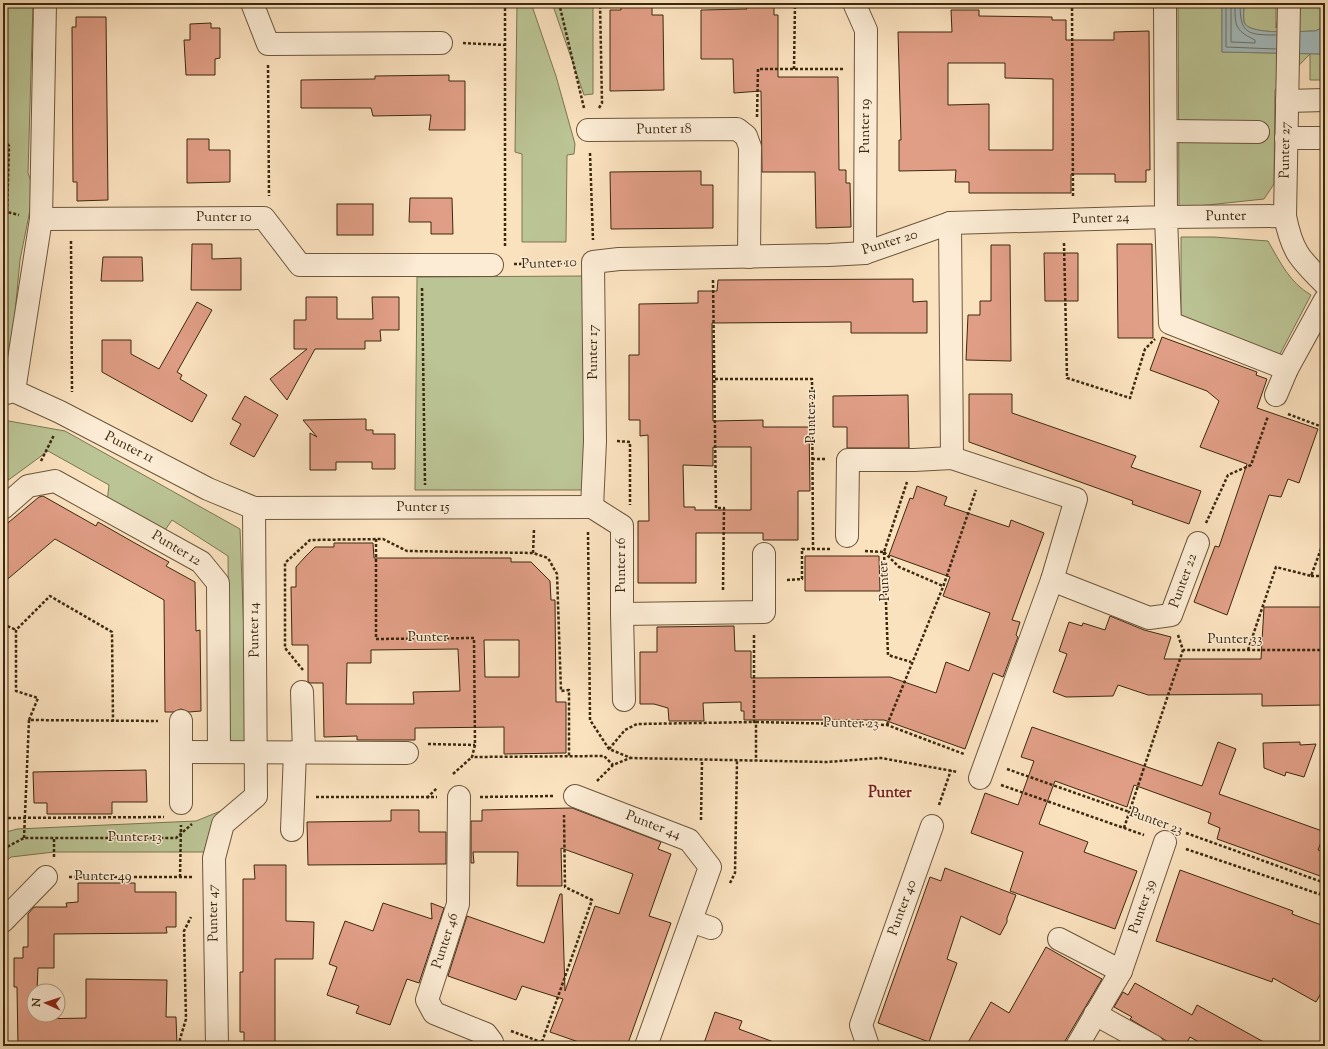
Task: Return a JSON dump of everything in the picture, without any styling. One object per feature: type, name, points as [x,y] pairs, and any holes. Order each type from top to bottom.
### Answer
[{"type":"street","points":[[8,393],[41,219],[45,3]]},
{"type":"street","points":[[252,3],[268,44],[441,43]]},
{"type":"street","name":"Punter 19","points":[[854,3],[866,30],[865,253]]},
{"type":"street","points":[[1165,3],[1166,217],[1170,323],[1287,369]]},
{"type":"street","name":"Punter 27","points":[[1288,12],[1285,216],[1290,240],[1300,259],[1325,284]]},
{"type":"street","points":[[1287,101],[1325,100]]},
{"type":"street","name":"Punter 18","points":[[588,130],[737,129],[746,136]]},
{"type":"street","points":[[1166,131],[1258,132]]},
{"type":"street","points":[[746,136],[750,147],[749,257]]},
{"type":"street","points":[[1286,138],[1325,138]]},
{"type":"street","name":"Punter","points":[[1166,217],[1285,216]]},
{"type":"street","name":"Punter 24","points":[[950,223],[1166,217]]},
{"type":"street","name":"Punter 10","points":[[41,219],[264,218],[300,265],[498,265]]},
{"type":"street","points":[[950,223],[952,458]]},
{"type":"street","name":"Punter 20","points":[[593,262],[619,259],[865,253],[950,223]]},
{"type":"street","name":"Punter 17","points":[[592,508],[595,441],[593,262]]},
{"type":"street","points":[[1274,402],[1287,369],[1325,300]]},
{"type":"street","name":"Punter 11","points":[[8,393],[64,415],[208,489],[254,508]]},
{"type":"street","points":[[848,536],[848,460],[914,460],[952,458],[1076,499],[1052,580],[983,770]]},
{"type":"street","name":"Punter 12","points":[[28,486],[56,481],[201,562],[218,583],[219,752]]},
{"type":"street","points":[[3,508],[28,486]]},
{"type":"street","name":"Punter 15","points":[[254,508],[592,508]]},
{"type":"street","name":"Punter 14","points":[[254,508],[257,751],[256,796]]},
{"type":"street","name":"Punter 16","points":[[592,508],[622,526],[622,614]]},
{"type":"street","name":"Punter 22","points":[[1052,580],[1149,618],[1171,615],[1198,543]]},
{"type":"street","points":[[624,700],[622,614],[723,614],[764,612],[764,554]]},
{"type":"street","points":[[292,830],[300,752],[302,692]]},
{"type":"street","points":[[181,721],[181,810]]},
{"type":"street","points":[[181,752],[257,751],[407,753]]},
{"type":"street","name":"Punter 47","points":[[216,1046],[214,858],[223,824],[256,796]]},
{"type":"street","name":"Punter 46","points":[[460,797],[458,904],[427,1000],[434,1014],[486,1034],[491,1044]]},
{"type":"street","name":"Punter 44","points":[[569,804],[689,840],[710,867],[701,925],[646,1046]]},
{"type":"street","name":"Punter 40","points":[[868,1046],[861,1025],[932,826]]},
{"type":"street","name":"Punter 39","points":[[1076,1046],[1121,971],[1165,842]]},
{"type":"street","points":[[3,922],[46,877]]},
{"type":"street","points":[[1059,939],[1121,971]]},
{"type":"street","points":[[1095,1014],[1153,1046]]},
{"type":"path","name":"Punter 10","points":[[504,3],[498,265],[593,262]]},
{"type":"path","points":[[588,130],[602,103],[600,3]]},
{"type":"path","points":[[794,69],[795,3]]},
{"type":"path","points":[[1072,3],[1067,378],[1130,398],[1145,349],[1170,323]]},
{"type":"path","points":[[441,43],[504,44]]},
{"type":"path","points":[[268,44],[269,225]]},
{"type":"path","points":[[746,136],[757,119],[758,69],[866,69]]},
{"type":"path","points":[[3,134],[10,146],[7,212],[41,219]]},
{"type":"path","points":[[28,486],[72,398],[70,219]]},
{"type":"path","points":[[713,257],[716,508],[724,508],[723,614]]},
{"type":"path","points":[[422,265],[425,508]]},
{"type":"path","name":"Punter 21","points":[[715,379],[812,379],[813,549]]},
{"type":"path","points":[[1274,402],[1325,428]]},
{"type":"path","name":"Punter 22","points":[[1198,543],[1228,476],[1250,465],[1274,402]]},
{"type":"path","points":[[595,441],[630,442],[630,506],[622,526]]},
{"type":"path","points":[[887,725],[911,662],[943,586],[984,468]]},
{"type":"path","points":[[592,508],[588,532],[590,720],[610,749],[631,758],[826,762],[881,758],[951,770],[983,770]]},
{"type":"path","points":[[1311,576],[1325,538]]},
{"type":"path","name":"Punter","points":[[376,539],[376,639],[474,638],[475,745]]},
{"type":"path","points":[[302,692],[302,668],[286,648],[285,563],[310,540],[383,539],[406,551],[534,553],[548,558],[557,574],[561,691],[569,690],[569,756]]},
{"type":"path","name":"Punter","points":[[911,662],[888,655],[884,552],[899,567],[943,586]]},
{"type":"path","points":[[1248,650],[1276,567],[1311,576],[1325,576]]},
{"type":"path","points":[[24,838],[29,720],[38,698],[16,691],[16,630],[50,596],[112,632],[113,721]]},
{"type":"path","points":[[754,612],[756,761]]},
{"type":"path","points":[[1124,828],[1183,650],[1171,615]]},
{"type":"path","points":[[3,624],[16,630]]},
{"type":"path","name":"Punter 33","points":[[1183,650],[1325,650]]},
{"type":"path","points":[[29,720],[181,721]]},
{"type":"path","name":"Punter 23","points":[[610,749],[625,730],[637,724],[755,722],[887,725],[983,770],[1157,822]]},
{"type":"path","points":[[407,753],[407,744],[475,745],[472,757],[604,756],[613,765]]},
{"type":"path","points":[[701,791],[702,760]]},
{"type":"path","points":[[932,826],[951,770]]},
{"type":"path","points":[[542,1042],[592,900],[565,887],[569,804]]},
{"type":"path","points":[[3,818],[181,810],[180,877]]},
{"type":"path","name":"Punter 13","points":[[3,849],[24,838],[176,838],[196,821]]},
{"type":"path","name":"Punter 23","points":[[1185,832],[1325,884]]},
{"type":"path","points":[[192,884],[192,877],[214,858]]},
{"type":"path","name":"Punter 49","points":[[46,877],[192,877]]},
{"type":"path","points":[[1325,884],[1320,894],[1325,896]]},
{"type":"path","points":[[180,1046],[180,1039],[186,1019],[184,931],[193,913]]},
{"type":"path","points":[[491,1044],[504,1028],[552,1046]]},
{"type":"green space","points":[[3,3],[33,3],[28,173],[34,190],[20,260],[11,355],[3,364]]},
{"type":"green space","points":[[517,3],[531,3],[556,76],[575,144],[574,154],[567,155],[566,242],[522,242],[522,154],[515,152]]},
{"type":"green space","points":[[552,3],[593,3],[593,94],[584,95]]},
{"type":"green space","points":[[1178,3],[1222,3],[1222,52],[1325,54],[1325,80],[1310,80],[1310,54],[1275,90],[1274,184],[1264,199],[1179,208]]},
{"type":"green space","points":[[1244,3],[1276,3],[1276,28],[1281,3],[1325,3],[1325,25],[1324,27],[1315,31],[1276,32],[1255,29],[1248,26],[1244,22]]},
{"type":"green space","points":[[1181,237],[1214,237],[1268,241],[1291,278],[1311,295],[1279,356],[1181,324]]},
{"type":"green space","points":[[585,276],[585,490],[415,490],[417,277]]},
{"type":"green space","points":[[3,420],[65,431],[240,529],[248,742],[230,742],[228,556],[172,520],[163,533],[107,502],[109,485],[48,451],[3,484]]},
{"type":"green space","points":[[233,806],[212,823],[204,852],[54,852],[11,857],[3,864],[3,833],[17,829],[196,821]]},
{"type":"water","points":[[1222,3],[1244,3],[1244,22],[1248,26],[1255,29],[1276,32],[1315,31],[1324,27],[1325,25],[1325,54],[1222,52]]},
{"type":"building","points":[[621,3],[652,3],[652,15],[663,15],[664,90],[610,91],[610,10],[621,10]]},
{"type":"building","points":[[743,3],[774,3],[774,15],[778,15],[778,77],[838,77],[839,170],[846,170],[846,183],[850,183],[851,227],[816,228],[815,172],[762,172],[761,91],[734,93],[733,59],[701,59],[701,10],[747,9]]},
{"type":"building","points":[[951,10],[979,10],[979,16],[1052,17],[1052,20],[1066,20],[1066,40],[1114,40],[1114,32],[1149,31],[1150,170],[1146,170],[1146,182],[1115,182],[1115,174],[1071,174],[1071,193],[969,193],[969,182],[955,182],[956,170],[899,171],[899,140],[901,140],[898,32],[952,32]],"holes":[[[948,63],[1005,63],[1005,78],[1053,79],[1053,150],[989,150],[989,104],[948,105]]]},
{"type":"building","points":[[76,17],[106,17],[108,200],[77,201],[77,182],[73,182],[72,27],[76,27]]},
{"type":"building","points":[[211,23],[211,28],[220,28],[220,58],[215,59],[215,75],[186,75],[184,40],[190,40],[190,24]]},
{"type":"building","points":[[449,75],[449,81],[465,81],[465,130],[429,130],[431,115],[373,116],[371,108],[301,108],[301,80],[375,79],[375,76]]},
{"type":"building","points":[[187,139],[209,139],[209,150],[230,150],[230,182],[187,183]]},
{"type":"building","points":[[701,171],[701,185],[713,185],[713,228],[611,229],[610,172]]},
{"type":"building","points":[[410,198],[452,198],[453,234],[431,234],[431,222],[409,222]]},
{"type":"building","points":[[337,204],[373,204],[373,235],[337,235]]},
{"type":"building","points":[[192,244],[212,244],[212,259],[241,258],[241,290],[191,290]]},
{"type":"building","points":[[1117,244],[1152,244],[1153,338],[1118,338]]},
{"type":"building","points":[[991,245],[1010,245],[1011,361],[966,360],[968,315],[980,315],[980,301],[991,301]]},
{"type":"building","points":[[1044,253],[1078,253],[1078,301],[1045,301]]},
{"type":"building","points":[[103,257],[142,257],[143,281],[101,281]]},
{"type":"building","points":[[913,279],[913,302],[927,301],[927,333],[851,333],[851,322],[712,323],[713,421],[763,420],[763,427],[809,427],[810,491],[798,491],[798,540],[763,540],[763,533],[696,533],[696,583],[638,583],[638,521],[649,521],[648,435],[640,436],[640,420],[629,420],[629,355],[639,355],[639,304],[698,303],[698,291],[717,291],[718,280]],"holes":[[[713,447],[751,447],[751,510],[695,510],[695,507],[684,507],[683,465],[713,466]]]},
{"type":"building","points":[[306,297],[337,297],[337,319],[373,319],[372,297],[399,297],[399,330],[380,330],[381,341],[365,341],[365,349],[315,349],[287,400],[270,379],[307,349],[294,349],[294,320],[306,320]]},
{"type":"building","points":[[197,302],[212,310],[177,372],[182,375],[180,379],[207,395],[192,422],[102,372],[102,340],[131,340],[131,354],[159,369]]},
{"type":"building","points":[[1162,337],[1257,372],[1256,375],[1267,379],[1257,408],[1318,429],[1299,483],[1288,479],[1281,497],[1269,495],[1227,615],[1194,602],[1215,546],[1219,547],[1247,464],[1200,447],[1219,401],[1207,391],[1150,370]]},
{"type":"building","points":[[969,394],[1012,394],[1012,413],[1136,456],[1131,467],[1201,491],[1189,524],[1132,504],[1133,501],[969,442]]},
{"type":"building","points":[[908,395],[909,448],[847,448],[847,427],[833,427],[833,396]]},
{"type":"building","points":[[245,396],[278,415],[254,457],[230,444],[241,424],[232,419]]},
{"type":"building","points":[[366,419],[366,430],[373,430],[373,434],[395,434],[395,469],[372,469],[372,462],[336,462],[336,470],[310,470],[310,433],[317,437],[303,420]]},
{"type":"building","points":[[917,486],[947,497],[944,505],[1009,527],[1011,520],[1044,533],[1012,620],[1020,622],[1016,635],[1018,637],[1003,677],[993,673],[965,749],[884,720],[744,720],[744,711],[741,711],[741,702],[703,703],[704,721],[669,721],[668,708],[654,704],[640,704],[640,652],[657,652],[657,627],[734,626],[735,651],[751,651],[751,678],[890,677],[936,693],[946,662],[969,671],[990,613],[943,596],[950,577],[889,555],[910,498],[913,499]]},
{"type":"building","points":[[43,496],[96,526],[98,522],[169,562],[166,566],[195,582],[196,631],[200,630],[201,711],[189,712],[181,709],[173,712],[165,712],[164,600],[55,539],[3,583],[3,527],[39,497]]},
{"type":"building","points":[[334,543],[373,543],[374,558],[511,558],[511,562],[531,562],[550,581],[551,600],[555,600],[556,702],[566,702],[566,753],[504,754],[504,727],[415,728],[415,740],[357,740],[357,736],[324,737],[323,683],[310,683],[308,681],[308,645],[292,645],[291,587],[296,587],[296,567],[315,547],[334,547]],"holes":[[[484,640],[519,640],[519,677],[485,677]],[[458,649],[460,691],[413,692],[414,704],[346,704],[347,663],[371,663],[371,650]]]},
{"type":"building","points":[[805,556],[879,556],[880,591],[805,591]]},
{"type":"building","points":[[1264,607],[1325,607],[1325,705],[1262,706],[1262,694],[1148,695],[1118,685],[1113,696],[1066,697],[1053,692],[1067,654],[1059,651],[1069,622],[1082,626],[1083,623],[1105,630],[1110,616],[1144,630],[1171,637],[1164,659],[1261,659]]},
{"type":"building","points":[[1032,727],[1202,786],[1218,742],[1236,749],[1219,794],[1325,832],[1318,850],[1323,851],[1323,877],[1217,839],[1220,828],[1208,823],[1211,813],[1134,785],[1127,807],[1055,781],[1039,824],[1088,842],[1084,852],[1137,871],[1115,929],[1010,891],[1023,852],[971,833],[985,793],[1018,805],[1034,761],[1021,757]]},
{"type":"building","points":[[1300,742],[1300,745],[1316,744],[1304,777],[1286,772],[1285,776],[1264,768],[1263,743]]},
{"type":"building","points":[[146,770],[147,802],[112,802],[112,814],[47,814],[47,803],[34,803],[33,772]]},
{"type":"building","points":[[572,808],[661,842],[658,849],[671,854],[649,916],[671,923],[627,1046],[590,1046],[550,1032],[563,999],[522,986],[516,1000],[448,976],[467,916],[544,943],[560,894],[562,894],[565,991],[595,906],[619,914],[633,874],[561,848],[562,886],[517,886],[518,852],[473,852],[474,863],[471,863],[471,821],[482,821],[482,810]]},
{"type":"building","points":[[391,810],[419,810],[419,832],[446,832],[446,864],[308,865],[307,822],[391,821]]},
{"type":"building","points":[[254,865],[286,865],[286,921],[314,922],[313,959],[275,959],[275,1046],[244,1046],[244,1032],[240,1032],[240,972],[243,972],[243,879],[255,879]]},
{"type":"building","points":[[945,868],[1016,895],[1007,918],[1007,922],[1000,935],[961,916],[947,959],[957,963],[929,1042],[878,1023],[930,877],[941,881]]},
{"type":"building","points":[[1180,870],[1293,911],[1292,914],[1324,926],[1324,928],[1325,926],[1325,986],[1316,1002],[1273,978],[1272,982],[1156,941]]},
{"type":"building","points":[[78,883],[135,883],[135,892],[176,892],[176,927],[166,927],[167,933],[54,934],[54,968],[38,968],[37,983],[26,983],[26,1023],[66,1023],[66,1018],[86,1018],[86,979],[167,980],[166,1017],[176,1017],[177,1046],[18,1046],[17,987],[14,987],[14,958],[23,958],[23,947],[28,947],[28,914],[34,907],[67,907],[66,903],[78,902]]},
{"type":"building","points":[[383,903],[432,919],[431,903],[444,908],[419,983],[407,979],[390,1025],[356,1013],[359,1006],[327,995],[337,967],[329,964],[345,921],[373,931]]},
{"type":"building","points":[[1046,947],[1102,979],[1062,1046],[966,1046],[991,1002],[1009,1013]]},
{"type":"building","points":[[1135,983],[1192,1015],[1197,1005],[1271,1046],[1206,1046],[1190,1037],[1185,1046],[1175,1046],[1130,1019],[1132,1017],[1114,1007],[1123,992],[1128,995]]},
{"type":"building","points":[[715,1012],[742,1021],[739,1029],[779,1044],[779,1046],[703,1046]]},
{"type":"district","name":"Punter","points":[[890,793]]}]
